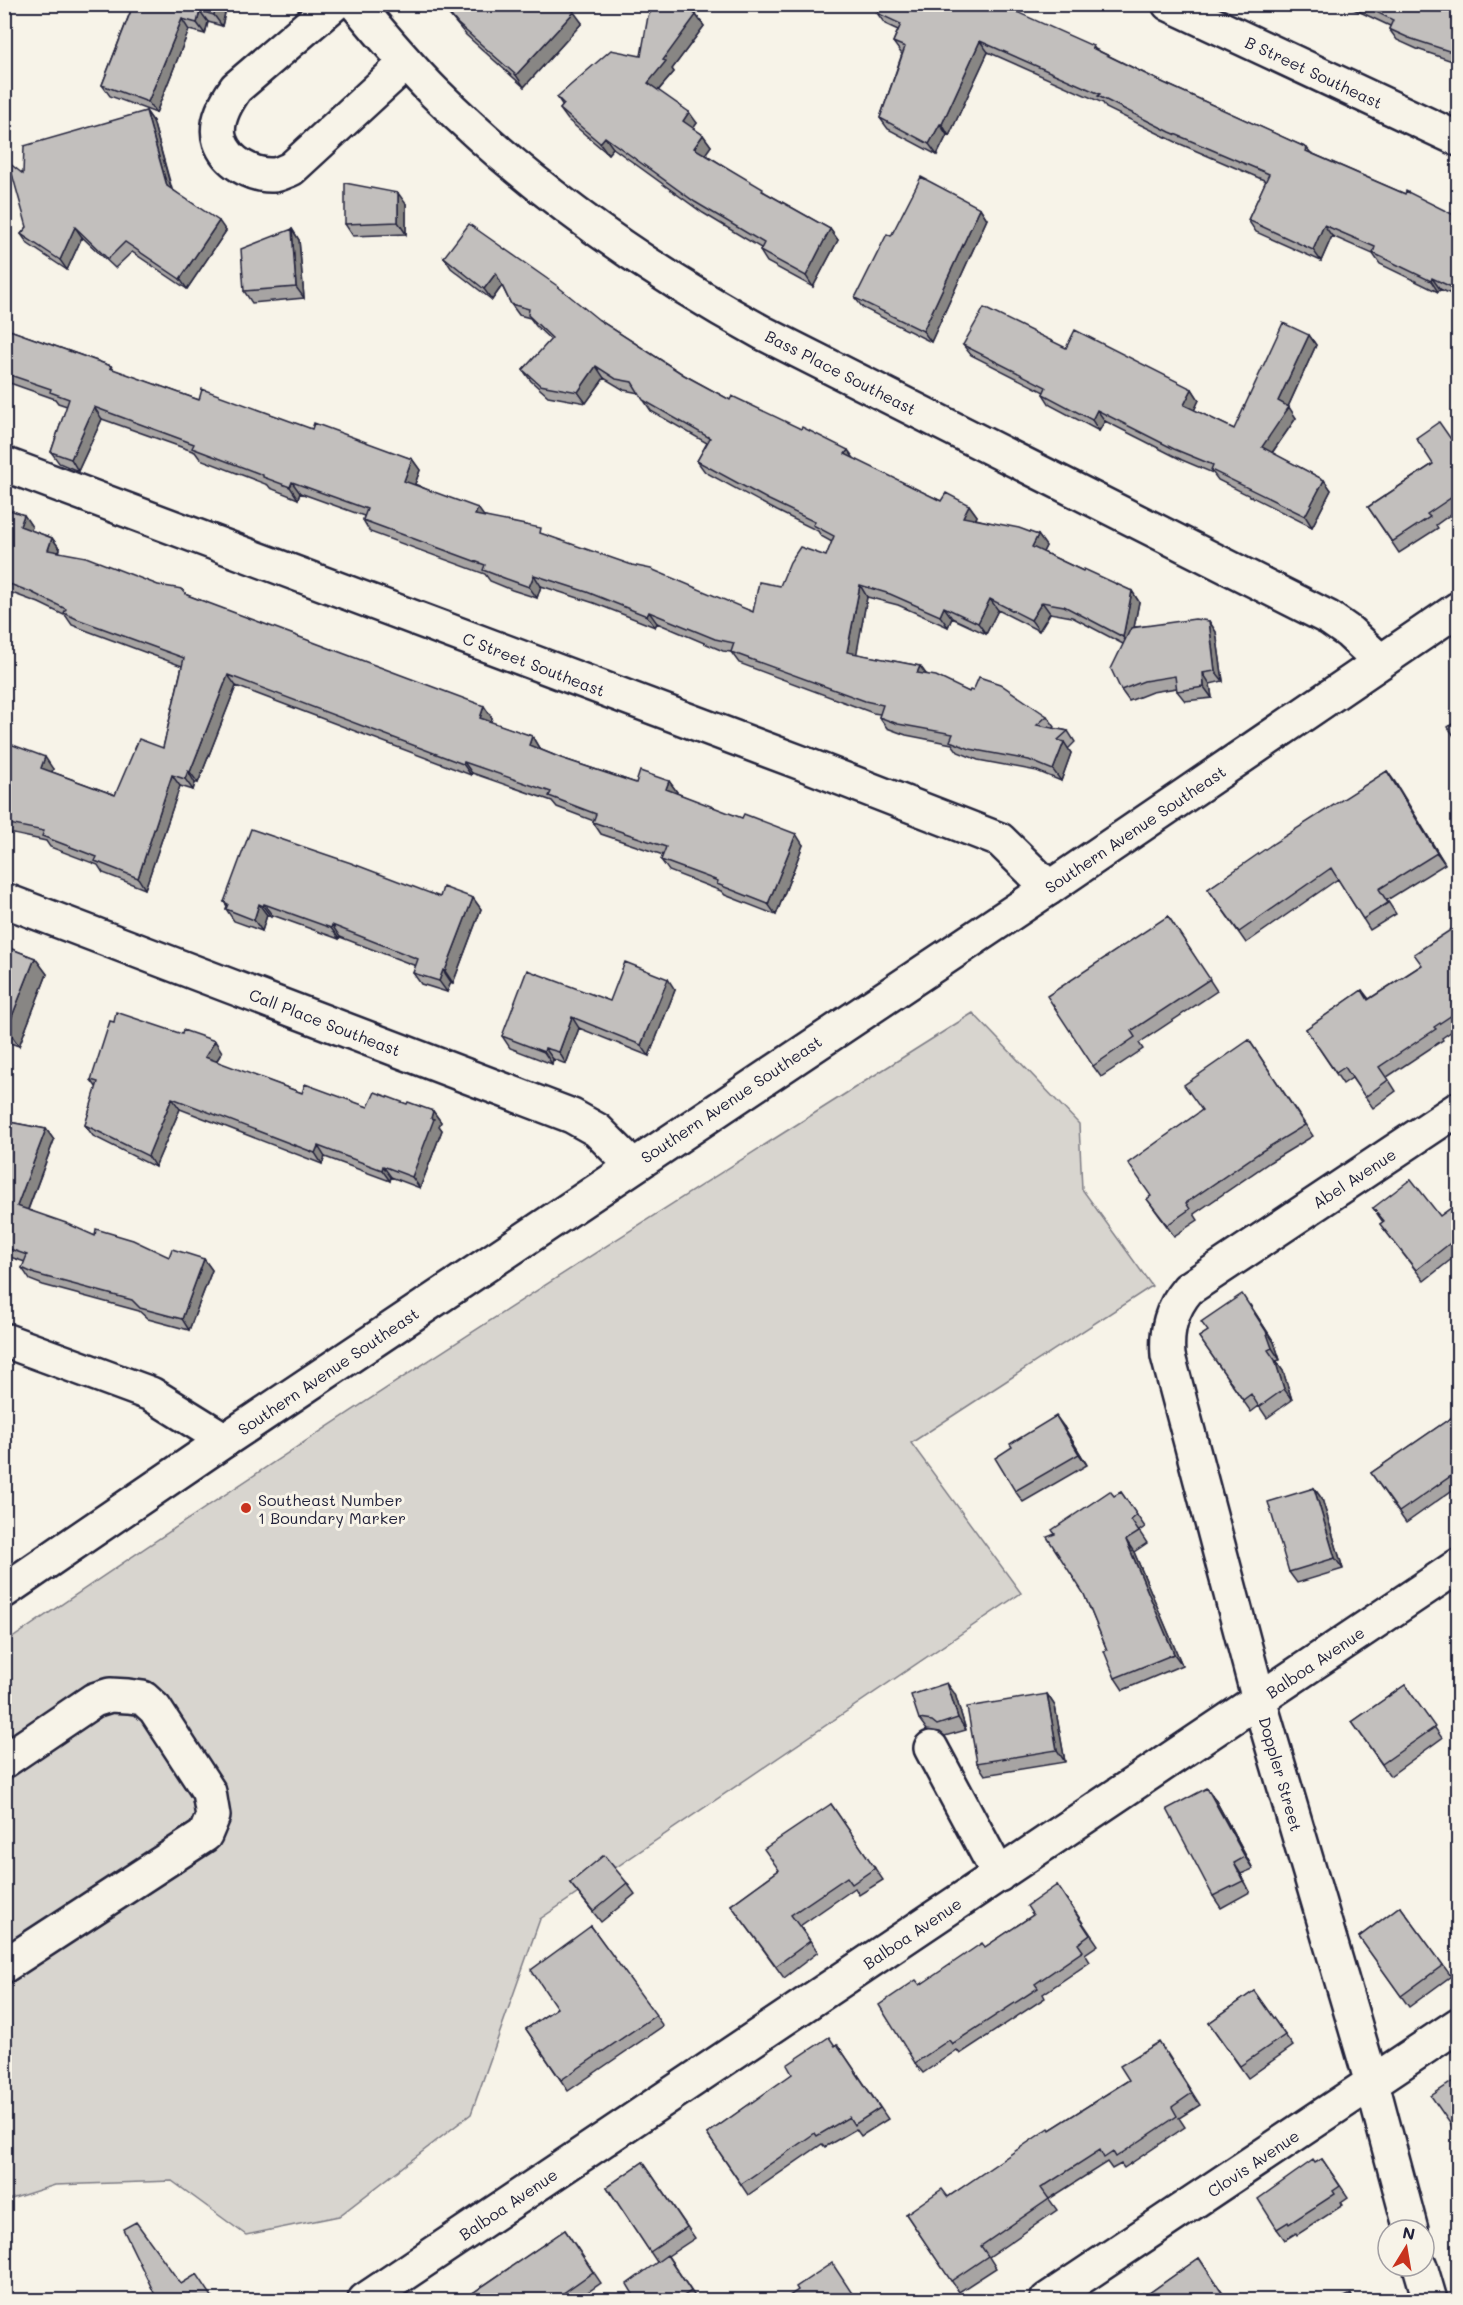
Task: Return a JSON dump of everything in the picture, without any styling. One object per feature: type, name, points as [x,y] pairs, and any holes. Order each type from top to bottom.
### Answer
[{"type":"street","points":[[334,4],[236,88],[225,102],[220,122],[219,140],[228,155],[242,166],[258,174],[275,176],[291,169],[406,63]]},
{"type":"street","name":"Bass Place Southeast","points":[[356,4],[435,93],[511,162],[575,213],[642,261],[763,333],[1329,618],[1349,632],[1380,662]]},
{"type":"street","name":"B Street Southeast","points":[[1169,4],[1458,139]]},
{"type":"street","name":"C Street Southeast","points":[[4,464],[812,767],[1000,840],[1049,888]]},
{"type":"street","name":"Southern Avenue Southeast","points":[[4,1592],[225,1440],[632,1165],[1049,888],[1458,609]]},
{"type":"street","name":"Call Place Southeast","points":[[4,900],[572,1116],[597,1130],[632,1165]]},
{"type":"street","name":"Abel Avenue","points":[[1250,1246],[1458,1109]]},
{"type":"street","name":"Doppler Street","points":[[1250,1246],[1184,1294],[1174,1309],[1168,1325],[1168,1356],[1259,1700],[1372,2084],[1408,2218]]},
{"type":"street","points":[[4,1340],[151,1394],[225,1440]]},
{"type":"street","name":"Balboa Avenue","points":[[365,2301],[1458,1566]]},
{"type":"street","points":[[4,1761],[94,1700],[110,1695],[143,1698],[155,1709],[209,1792],[213,1816],[205,1835],[4,1966]]},
{"type":"street","points":[[931,1748],[999,1875]]},
{"type":"street","name":"Clovis Avenue","points":[[1047,2301],[1458,2025]]},
{"type":"street","points":[[1423,2278],[1430,2301]]},
{"type":"shaded area","points":[[973,1013],[1079,1124],[1082,1189],[1152,1286],[911,1443],[1021,1593],[540,1919],[471,2114],[339,2216],[246,2235],[172,2181],[55,2185],[5,2201],[5,1643],[245,1481],[486,1323]]},
{"type":"building","points":[[129,4],[216,4],[214,15],[200,11],[197,23],[182,19],[148,102],[102,85],[132,8]]},
{"type":"building","points":[[441,4],[566,4],[574,12],[516,75],[458,24]]},
{"type":"building","points":[[656,4],[688,4],[688,8],[696,15],[663,60],[666,61],[648,83],[689,112],[683,121],[703,135],[694,148],[763,189],[762,191],[830,229],[806,276],[760,251],[764,243],[695,202],[605,137],[600,143],[560,109],[564,104],[557,97],[611,50],[641,56],[648,16]]},
{"type":"building","points":[[881,4],[999,4],[1307,148],[1306,151],[1405,194],[1406,191],[1458,217],[1458,290],[1432,278],[1431,281],[1373,253],[1375,247],[1324,225],[1313,250],[1248,220],[1269,174],[1170,132],[1098,96],[1100,94],[980,41],[942,124],[929,144],[880,118],[905,47],[893,42],[901,24],[877,13]]},
{"type":"building","points":[[1360,4],[1458,4],[1458,54],[1389,29],[1393,20]]},
{"type":"building","points":[[146,111],[167,186],[219,221],[180,279],[125,242],[108,259],[75,227],[60,260],[21,234],[27,227],[9,163],[23,174],[24,146]]},
{"type":"building","points":[[921,177],[980,208],[923,331],[855,298],[887,234],[891,236]]},
{"type":"building","points":[[345,183],[398,193],[398,222],[345,224]]},
{"type":"building","points":[[469,224],[556,285],[599,320],[684,375],[730,400],[732,396],[801,429],[802,427],[848,450],[845,454],[941,501],[946,493],[969,505],[963,517],[1019,528],[1038,535],[1032,547],[1132,591],[1123,637],[1064,606],[1042,602],[1031,620],[990,599],[978,623],[944,607],[940,616],[890,594],[860,585],[847,652],[920,666],[917,673],[936,676],[969,692],[973,691],[979,677],[1000,684],[1047,716],[1037,725],[1068,731],[1058,740],[1064,742],[1053,770],[1029,760],[970,749],[950,741],[953,734],[898,724],[879,717],[883,705],[865,701],[731,652],[734,643],[715,639],[649,612],[647,616],[587,592],[534,575],[529,587],[504,578],[483,570],[485,565],[363,520],[367,509],[292,482],[290,487],[263,477],[263,475],[192,448],[194,444],[94,407],[71,459],[51,452],[69,399],[50,392],[51,389],[4,373],[4,328],[199,400],[202,389],[312,429],[314,423],[412,459],[404,481],[478,508],[475,515],[541,528],[540,533],[632,565],[651,569],[753,612],[759,582],[780,586],[790,562],[800,547],[826,556],[834,536],[813,525],[815,522],[697,461],[710,438],[643,400],[632,382],[616,379],[596,366],[578,392],[540,385],[523,370],[552,338],[528,315],[529,309],[511,304],[496,273],[484,289],[444,257]]},
{"type":"building","points":[[292,229],[296,287],[244,291],[241,249]]},
{"type":"building","points":[[984,308],[1066,348],[1075,330],[1192,389],[1184,405],[1234,429],[1283,323],[1309,335],[1278,401],[1289,407],[1262,447],[1324,480],[1305,516],[1211,470],[1213,465],[1174,449],[1097,410],[1092,420],[1043,394],[1046,387],[963,345]]},
{"type":"building","points":[[1439,422],[1455,445],[1458,443],[1458,493],[1427,514],[1430,517],[1392,542],[1368,507],[1433,464],[1416,438]]},
{"type":"building","points":[[4,508],[24,515],[20,526],[52,538],[48,550],[86,557],[158,585],[182,589],[187,595],[484,706],[480,718],[532,736],[529,745],[561,758],[636,783],[640,771],[669,781],[666,789],[742,818],[744,814],[796,834],[768,904],[717,884],[718,881],[661,860],[666,847],[593,822],[596,814],[549,796],[551,792],[464,762],[463,764],[228,675],[190,772],[188,771],[185,779],[172,775],[138,878],[95,861],[97,857],[42,836],[44,831],[4,823],[5,742],[45,757],[41,768],[115,795],[139,739],[163,748],[184,658],[77,619],[64,613],[66,609],[4,582]]},
{"type":"building","points":[[1195,619],[1209,621],[1215,671],[1203,673],[1204,687],[1177,691],[1175,676],[1144,681],[1121,690],[1111,669],[1131,628]]},
{"type":"building","points":[[1458,720],[1458,742],[1448,727]]},
{"type":"building","points":[[1387,771],[1437,853],[1379,889],[1388,903],[1363,919],[1331,868],[1239,932],[1208,889],[1274,843]]},
{"type":"building","points":[[251,829],[351,863],[440,897],[443,887],[473,898],[439,981],[413,973],[418,959],[332,925],[331,928],[264,904],[263,906],[259,904],[254,920],[226,909],[228,904],[224,902]]},
{"type":"building","points":[[1168,916],[1210,979],[1131,1031],[1135,1037],[1093,1066],[1047,996]]},
{"type":"building","points":[[1458,925],[1458,1011],[1434,1027],[1436,1029],[1379,1067],[1388,1080],[1365,1097],[1345,1067],[1336,1073],[1306,1029],[1362,990],[1368,1000],[1422,965],[1414,954]]},
{"type":"building","points":[[4,946],[35,958],[7,1029],[4,1028]]},
{"type":"building","points":[[625,962],[668,979],[641,1045],[572,1017],[559,1052],[545,1048],[544,1052],[502,1036],[527,970],[610,1001]]},
{"type":"building","points":[[116,1012],[182,1034],[183,1030],[215,1041],[205,1057],[302,1093],[305,1084],[368,1107],[375,1092],[433,1111],[431,1118],[434,1119],[412,1177],[383,1166],[382,1170],[318,1146],[315,1153],[172,1098],[148,1156],[85,1125],[98,1082],[91,1080],[110,1021],[114,1022]]},
{"type":"building","points":[[1249,1040],[1305,1125],[1262,1151],[1186,1203],[1190,1209],[1167,1225],[1147,1199],[1151,1196],[1128,1163],[1202,1110],[1184,1085]]},
{"type":"building","points":[[4,1121],[46,1129],[17,1206],[95,1236],[96,1229],[133,1240],[169,1257],[172,1249],[204,1259],[182,1319],[140,1308],[132,1300],[35,1274],[22,1268],[27,1255],[4,1247]]},
{"type":"building","points":[[1411,1179],[1440,1216],[1458,1203],[1458,1237],[1416,1270],[1380,1224],[1384,1221],[1373,1208]]},
{"type":"building","points":[[1242,1294],[1266,1331],[1272,1348],[1268,1350],[1275,1360],[1284,1389],[1259,1407],[1251,1394],[1243,1400],[1199,1337],[1208,1331],[1201,1322]]},
{"type":"building","points":[[1458,1406],[1458,1464],[1455,1467],[1458,1471],[1399,1512],[1371,1473],[1455,1415],[1453,1411]]},
{"type":"building","points":[[1056,1416],[1079,1454],[1015,1491],[995,1458],[1012,1447],[1010,1444]]},
{"type":"building","points":[[1314,1488],[1335,1558],[1289,1572],[1268,1502]]},
{"type":"building","points":[[1110,1491],[1114,1496],[1121,1492],[1137,1515],[1131,1520],[1139,1532],[1126,1540],[1174,1654],[1115,1678],[1104,1651],[1107,1650],[1084,1594],[1047,1537],[1055,1534],[1052,1530]]},
{"type":"building","points":[[947,1683],[958,1718],[937,1725],[932,1721],[919,1719],[911,1695]]},
{"type":"building","points":[[1405,1685],[1435,1727],[1382,1764],[1352,1722]]},
{"type":"building","points":[[1047,1694],[1057,1750],[977,1763],[967,1707]]},
{"type":"building","points":[[1207,1788],[1245,1857],[1234,1863],[1243,1881],[1213,1896],[1167,1809]]},
{"type":"building","points":[[831,1804],[875,1868],[852,1884],[847,1877],[791,1915],[810,1941],[776,1966],[731,1905],[779,1870],[764,1849]]},
{"type":"building","points":[[604,1855],[627,1883],[593,1911],[570,1883]]},
{"type":"building","points":[[1057,1885],[1090,1935],[1078,1944],[1083,1951],[1035,1984],[1038,1988],[952,2044],[949,2040],[915,2063],[879,2005],[916,1980],[920,1985],[982,1943],[985,1947],[1033,1915],[1027,1906]]},
{"type":"building","points":[[1400,1906],[1443,1965],[1401,1996],[1359,1937]]},
{"type":"building","points":[[591,1926],[656,2015],[561,2080],[526,2029],[557,2008],[531,1970]]},
{"type":"building","points":[[1254,1991],[1285,2035],[1240,2066],[1209,2023]]},
{"type":"building","points":[[829,2037],[835,2046],[837,2044],[880,2108],[854,2125],[849,2117],[817,2136],[815,2133],[741,2184],[707,2134],[792,2074],[787,2065]]},
{"type":"building","points":[[1159,2042],[1192,2093],[1172,2107],[1177,2116],[1116,2157],[1113,2152],[1104,2158],[1100,2150],[1041,2188],[1049,2199],[981,2246],[988,2256],[951,2281],[906,2214],[942,2189],[948,2197],[1049,2128],[1050,2130],[1129,2080],[1120,2066]]},
{"type":"building","points":[[1458,2078],[1458,2135],[1431,2096]]},
{"type":"building","points":[[1322,2159],[1340,2186],[1333,2191],[1335,2194],[1289,2224],[1288,2222],[1277,2229],[1258,2199],[1313,2160],[1315,2163]]},
{"type":"building","points":[[643,2162],[687,2227],[650,2252],[607,2187]]},
{"type":"building","points":[[136,2222],[181,2284],[197,2274],[215,2301],[158,2301],[123,2229]]},
{"type":"building","points":[[565,2230],[593,2272],[552,2301],[539,2301],[538,2299],[535,2301],[461,2301]]},
{"type":"building","points":[[667,2255],[691,2291],[676,2301],[637,2301],[627,2284]]},
{"type":"building","points":[[1199,2258],[1222,2293],[1212,2301],[1131,2301],[1143,2293],[1145,2296]]},
{"type":"building","points":[[832,2263],[857,2301],[782,2301],[798,2290],[796,2287]]},
{"type":"building","points":[[1351,2294],[1354,2301],[1336,2301]]},
{"type":"place","name":"Southeast Number 1 Boundary Marker","points":[[246,1508]]}]
